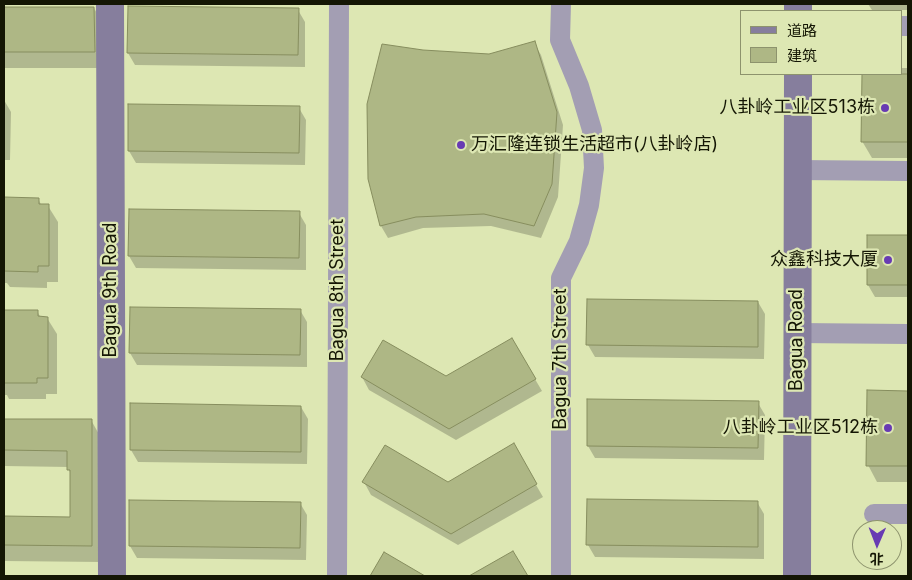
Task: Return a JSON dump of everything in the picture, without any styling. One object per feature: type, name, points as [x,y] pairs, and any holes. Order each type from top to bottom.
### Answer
[{"type":"street","name":"Bagua 9th Road","points":[[110,4],[112,576]]},
{"type":"street","name":"Bagua 8th Street","points":[[338,576],[339,4]]},
{"type":"street","name":"Bagua 7th Street","points":[[561,4],[560,40],[578,86],[592,130],[594,168],[590,205],[579,241],[561,278],[561,576]]},
{"type":"street","name":"Bagua Road","points":[[797,576],[798,75]]},
{"type":"street","points":[[798,170],[908,171]]},
{"type":"street","points":[[797,332],[908,334]]},
{"type":"street","points":[[874,514],[908,514]]},
{"type":"building","points":[[128,6],[299,8],[298,55],[127,53]]},
{"type":"building","points":[[4,7],[94,7],[95,52],[4,52]]},
{"type":"building","name":"万汇隆连锁生活超市(八卦岭店)","points":[[535,41],[557,112],[552,184],[534,226],[484,214],[416,217],[380,226],[368,179],[367,104],[382,44],[423,50],[489,54]]},
{"type":"building","name":"八卦岭工业区513栋","points":[[908,74],[908,142],[861,142],[862,75]]},
{"type":"building","points":[[128,104],[300,106],[299,153],[128,151]]},
{"type":"building","points":[[4,197],[39,198],[39,204],[49,204],[49,266],[38,266],[38,272],[4,271]]},
{"type":"building","points":[[129,209],[300,211],[299,258],[128,256]]},
{"type":"building","name":"众鑫科技大厦","points":[[867,235],[908,235],[908,285],[867,285]]},
{"type":"building","points":[[587,299],[758,301],[758,347],[586,345]]},
{"type":"building","points":[[130,307],[301,309],[300,355],[129,353]]},
{"type":"building","points":[[4,310],[38,310],[38,316],[48,317],[48,378],[37,378],[37,383],[4,383]]},
{"type":"building","points":[[512,338],[536,379],[449,429],[361,377],[383,340],[446,376]]},
{"type":"building","name":"八卦岭工业区512栋","points":[[867,390],[908,391],[908,466],[866,466]]},
{"type":"building","points":[[587,399],[759,401],[758,448],[587,446]]},
{"type":"building","points":[[130,403],[301,406],[301,452],[130,450]]},
{"type":"building","points":[[4,419],[92,419],[92,546],[4,545],[4,516],[70,517],[70,470],[67,470],[67,451],[4,450]]},
{"type":"building","points":[[514,443],[537,484],[451,534],[362,482],[385,445],[448,482]]},
{"type":"building","points":[[587,499],[758,501],[758,547],[586,545]]},
{"type":"building","points":[[129,500],[301,502],[300,548],[129,546]]},
{"type":"building","points":[[513,551],[528,576],[469,576]]},
{"type":"building","points":[[384,552],[425,576],[370,576]]},
{"type":"place","name":"八卦岭工业区513栋","points":[[885,108]]},
{"type":"place","name":"万汇隆连锁生活超市(八卦岭店)","points":[[461,145]]},
{"type":"place","name":"众鑫科技大厦","points":[[888,260]]},
{"type":"place","name":"八卦岭工业区512栋","points":[[888,428]]}]
